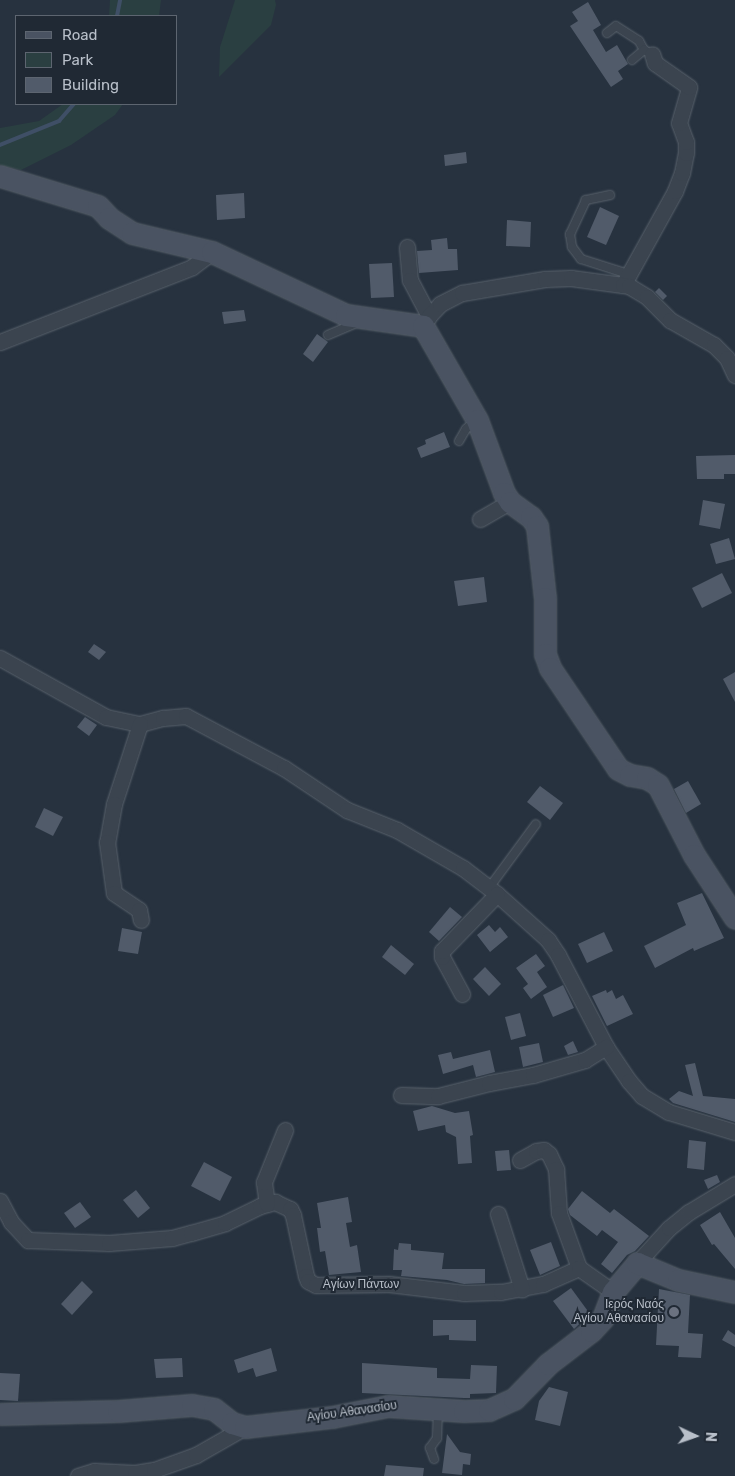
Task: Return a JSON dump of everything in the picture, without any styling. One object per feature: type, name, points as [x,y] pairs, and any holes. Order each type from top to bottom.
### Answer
[{"type":"street","points":[[626,280],[675,191],[682,173],[686,152],[679,123],[689,87],[655,63],[648,52]]},
{"type":"street","points":[[0,176],[98,206],[109,218],[132,233],[212,252],[346,315],[367,320],[426,321],[454,296],[545,279],[626,280]]},
{"type":"street","points":[[407,248],[410,280],[426,321],[477,420],[504,493],[510,502],[531,517],[537,526],[545,598],[545,654],[550,668],[618,769],[647,778],[658,785],[694,855],[735,918]]},
{"type":"street","points":[[0,342],[192,267],[212,252]]},
{"type":"street","points":[[626,280],[629,286],[646,297],[670,320],[714,345],[727,358],[735,375]]},
{"type":"street","points":[[480,519],[510,502]]},
{"type":"street","points":[[0,658],[106,717],[140,724],[163,718],[186,716],[284,768],[347,810],[397,830],[463,868],[493,891],[553,946],[606,1047],[632,1085],[650,1102],[690,1120],[735,1132]]},
{"type":"street","points":[[140,724],[114,804],[107,842],[114,893],[139,910],[141,920]]},
{"type":"street","points":[[462,994],[442,957],[442,951],[493,891]]},
{"type":"street","points":[[401,1095],[438,1096],[544,1072],[584,1060],[606,1047]]},
{"type":"street","points":[[0,1201],[11,1222],[28,1240],[95,1242],[172,1238],[226,1223],[267,1204],[264,1182],[285,1130]]},
{"type":"street","points":[[520,1160],[536,1151],[544,1150],[549,1154],[556,1169],[559,1213],[579,1268],[613,1292]]},
{"type":"street","name":"Αγίου Αθανασίου","points":[[245,1427],[337,1416],[388,1406],[478,1411],[495,1408],[509,1402],[558,1355],[596,1326],[602,1318],[613,1292],[636,1263],[669,1228],[735,1184]]},
{"type":"street","name":"Αγίων Πάντων","points":[[267,1204],[275,1202],[290,1209],[293,1215],[304,1267],[311,1283],[389,1284],[464,1293],[522,1290],[543,1284],[579,1268]]},
{"type":"street","points":[[498,1214],[522,1290]]},
{"type":"street","points":[[636,1263],[678,1280],[735,1292]]},
{"type":"street","points":[[0,1414],[118,1411],[192,1405],[214,1409],[232,1423],[245,1427]]},
{"type":"street","points":[[78,1476],[94,1471],[135,1473],[154,1470],[196,1455],[245,1427]]},
{"type":"lane","points":[[607,33],[616,26],[639,41],[648,52],[632,60]]},
{"type":"lane","points":[[610,194],[586,200],[570,234],[572,247],[581,259],[626,280]]},
{"type":"lane","points":[[328,335],[344,327],[367,320]]},
{"type":"lane","points":[[459,441],[466,429],[477,420]]},
{"type":"lane","points":[[493,891],[536,824]]},
{"type":"lane","points":[[434,1458],[430,1448],[437,1438],[438,1409]]},
{"type":"green space","points":[[110,0],[161,0],[159,15],[109,15]]},
{"type":"green space","points":[[235,0],[275,0],[276,5],[271,25],[219,77],[220,47]]},
{"type":"green space","points":[[62,105],[122,105],[115,115],[71,145],[21,170],[0,165],[0,128],[39,121]]},
{"type":"building","points":[[588,2],[601,25],[593,30],[606,52],[617,45],[628,64],[618,71],[623,79],[611,87],[570,26],[578,21],[572,12]]},
{"type":"building","points":[[466,152],[467,163],[445,166],[444,155]]},
{"type":"building","points":[[244,193],[245,218],[217,220],[216,195]]},
{"type":"building","points":[[600,207],[619,216],[606,245],[587,237]]},
{"type":"building","points":[[507,220],[531,222],[530,247],[506,246]]},
{"type":"building","points":[[447,238],[448,249],[457,249],[458,270],[419,273],[417,251],[432,250],[431,240]]},
{"type":"building","points":[[392,263],[394,297],[371,298],[369,264]]},
{"type":"building","points":[[659,288],[667,296],[663,300],[655,292]]},
{"type":"building","points":[[244,310],[246,321],[224,324],[222,312]]},
{"type":"building","points":[[317,334],[328,342],[313,362],[303,354]]},
{"type":"building","points":[[444,432],[450,447],[421,458],[417,448],[426,444],[425,440]]},
{"type":"building","points":[[735,455],[735,474],[724,474],[724,479],[697,479],[696,456]]},
{"type":"building","points":[[703,500],[725,504],[720,529],[699,525]]},
{"type":"building","points":[[729,538],[735,559],[716,564],[710,544]]},
{"type":"building","points":[[722,573],[732,593],[702,608],[692,588]]},
{"type":"building","points":[[484,577],[487,602],[458,606],[454,581]]},
{"type":"building","points":[[94,644],[106,652],[99,660],[88,652]]},
{"type":"building","points":[[735,672],[735,702],[723,679]]},
{"type":"building","points":[[85,717],[97,725],[89,736],[77,727]]},
{"type":"building","points":[[688,781],[701,804],[686,813],[674,789]]},
{"type":"building","points":[[540,786],[563,803],[550,820],[527,802]]},
{"type":"building","points":[[44,808],[63,817],[53,836],[35,827]]},
{"type":"building","points":[[702,893],[724,938],[694,951],[693,948],[655,968],[644,946],[686,925],[677,903]]},
{"type":"building","points":[[450,907],[462,917],[439,941],[429,932]]},
{"type":"building","points":[[489,925],[495,932],[500,927],[508,937],[490,952],[477,935]]},
{"type":"building","points":[[122,928],[142,932],[138,954],[118,951]]},
{"type":"building","points":[[604,932],[613,951],[587,963],[578,944]]},
{"type":"building","points":[[391,945],[414,964],[405,975],[382,957]]},
{"type":"building","points":[[536,954],[545,966],[537,972],[547,987],[531,999],[523,988],[528,984],[516,968]]},
{"type":"building","points":[[485,967],[501,984],[489,996],[473,979]]},
{"type":"building","points":[[563,985],[574,1008],[553,1017],[543,995]]},
{"type":"building","points":[[606,990],[607,993],[612,990],[616,999],[623,995],[633,1014],[607,1026],[592,996]]},
{"type":"building","points":[[520,1013],[526,1036],[511,1040],[505,1017]]},
{"type":"building","points":[[573,1041],[578,1052],[568,1055],[564,1046]]},
{"type":"building","points":[[539,1043],[543,1062],[523,1067],[519,1047]]},
{"type":"building","points":[[490,1050],[495,1072],[476,1077],[473,1065],[443,1074],[438,1055],[451,1052],[453,1059]]},
{"type":"building","points":[[695,1063],[703,1096],[735,1099],[735,1122],[673,1103],[669,1099],[679,1091],[693,1096],[685,1065]]},
{"type":"building","points":[[432,1106],[455,1113],[469,1111],[473,1135],[470,1136],[472,1163],[458,1164],[456,1137],[446,1132],[445,1125],[418,1131],[413,1111]]},
{"type":"building","points":[[689,1140],[706,1142],[704,1170],[687,1168]]},
{"type":"building","points":[[509,1150],[511,1170],[497,1171],[495,1151]]},
{"type":"building","points":[[204,1162],[232,1177],[220,1201],[191,1186]]},
{"type":"building","points":[[717,1175],[720,1182],[708,1189],[704,1180]]},
{"type":"building","points":[[136,1190],[150,1208],[138,1218],[123,1200]]},
{"type":"building","points":[[582,1191],[610,1213],[614,1209],[649,1236],[635,1251],[627,1255],[612,1273],[601,1264],[618,1242],[602,1230],[597,1236],[570,1215],[568,1209]]},
{"type":"building","points":[[348,1197],[352,1222],[346,1223],[350,1247],[357,1245],[361,1272],[329,1275],[325,1251],[320,1252],[317,1228],[321,1228],[317,1203]]},
{"type":"building","points":[[80,1202],[91,1217],[75,1228],[64,1213]]},
{"type":"building","points":[[720,1212],[735,1238],[735,1269],[714,1244],[712,1245],[700,1225]]},
{"type":"building","points":[[551,1242],[560,1266],[540,1275],[530,1250]]},
{"type":"building","points":[[399,1243],[411,1244],[411,1250],[444,1253],[442,1269],[485,1269],[485,1283],[464,1284],[447,1280],[401,1276],[402,1270],[393,1270],[394,1249],[398,1250]]},
{"type":"building","points":[[82,1281],[93,1292],[72,1315],[61,1304]]},
{"type":"building","points":[[571,1288],[590,1314],[574,1329],[553,1301]]},
{"type":"building","name":"Ιερός Ναός Αγίου Αθανασίου","points":[[659,1289],[690,1295],[688,1333],[703,1334],[701,1358],[678,1357],[679,1346],[656,1345]]},
{"type":"building","points":[[433,1320],[476,1320],[476,1341],[449,1340],[449,1335],[433,1336]]},
{"type":"building","points":[[728,1330],[735,1335],[735,1347],[722,1340]]},
{"type":"building","points":[[271,1348],[277,1371],[256,1377],[253,1368],[238,1373],[234,1360]]},
{"type":"building","points":[[182,1358],[183,1377],[156,1378],[154,1359]]},
{"type":"building","points":[[362,1363],[437,1368],[437,1378],[470,1379],[471,1365],[497,1366],[496,1393],[470,1394],[470,1398],[464,1398],[362,1393]]},
{"type":"building","points":[[0,1373],[20,1374],[18,1401],[0,1400]]},
{"type":"building","points":[[549,1387],[568,1392],[560,1426],[535,1420],[539,1401]]},
{"type":"building","points":[[447,1434],[460,1452],[471,1454],[470,1465],[463,1464],[462,1475],[442,1473]]},
{"type":"building","points":[[386,1465],[424,1468],[423,1476],[384,1476]]},
{"type":"waterway","points":[[117,15],[120,0]]},
{"type":"waterway","points":[[0,145],[59,121],[73,105]]},
{"type":"place","name":"Ιερός Ναός Αγίου Αθανασίου","points":[[674,1312]]}]
